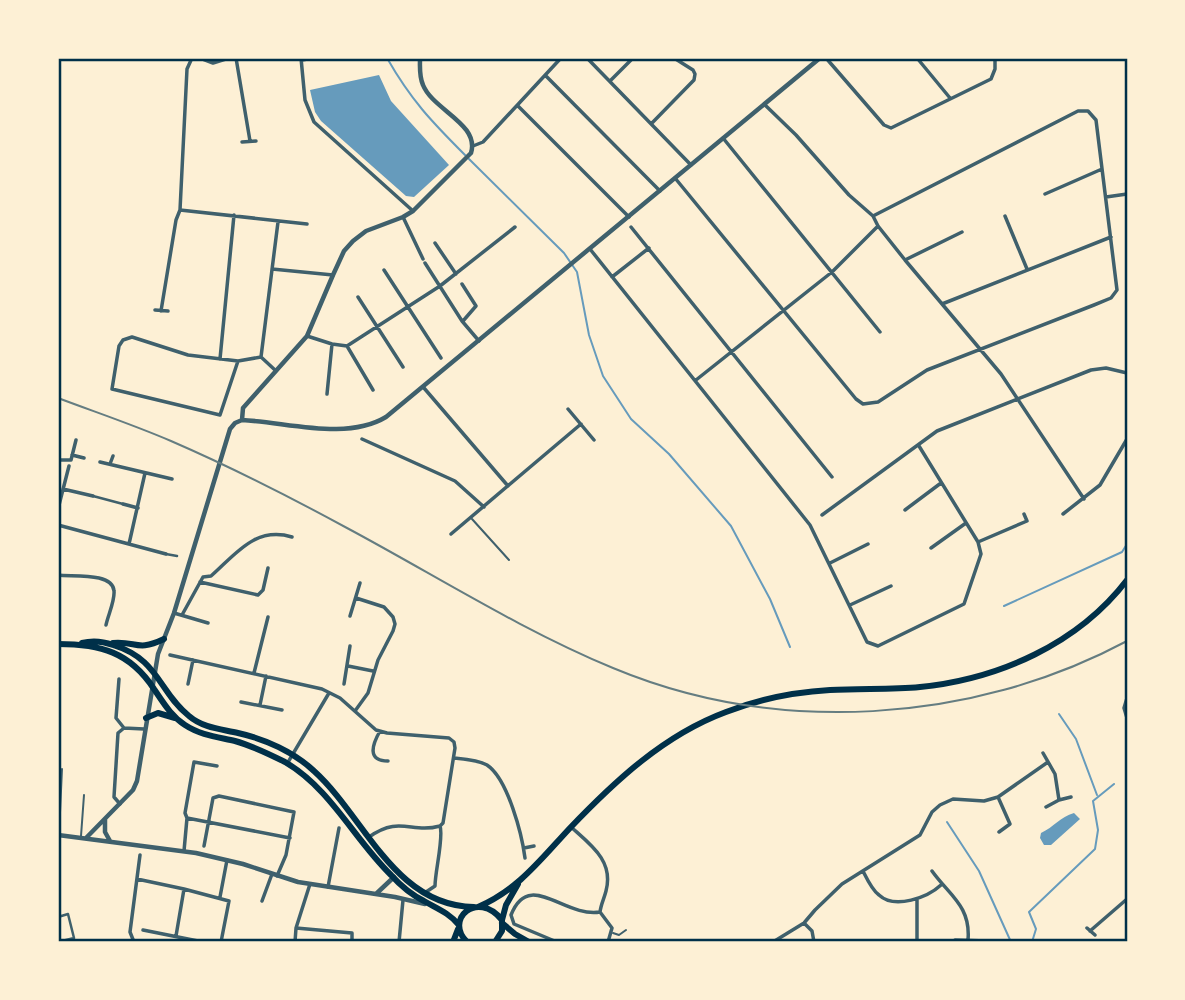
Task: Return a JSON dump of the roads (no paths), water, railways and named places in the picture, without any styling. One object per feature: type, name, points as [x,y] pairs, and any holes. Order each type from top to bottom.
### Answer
[{"type":"main road","points":[[495,942],[502,931],[506,905],[518,884],[600,798],[657,748],[727,711],[787,696],[829,690],[919,687],[994,671],[1029,658],[1079,627],[1127,580]]},
{"type":"main road","points":[[80,644],[90,641],[120,642],[141,647],[164,639]]},
{"type":"main road","points":[[107,643],[132,653],[148,665],[180,708],[196,721],[208,727],[253,737],[292,755],[313,770],[338,795],[396,875],[418,898],[445,911],[459,926],[462,937],[467,942]]},
{"type":"main road","points":[[58,644],[80,644],[124,657],[139,669],[176,719]]},
{"type":"main road","points":[[146,718],[158,713],[176,719],[199,732],[250,746],[287,764],[331,802],[372,856],[396,875],[424,893],[455,906],[489,908],[514,934],[528,942]]},
{"type":"main road","points":[[453,942],[465,912],[518,884]]},
{"type":"street","points":[[161,311],[180,210],[187,69],[192,58]]},
{"type":"street","points":[[200,58],[213,63],[229,58]]},
{"type":"street","points":[[236,58],[250,141]]},
{"type":"street","points":[[313,58],[302,59],[305,100],[314,122],[413,211]]},
{"type":"street","points":[[242,420],[243,408],[307,335],[344,251],[366,232],[413,211],[471,153],[472,135],[430,97],[424,87],[420,78],[421,58]]},
{"type":"street","points":[[473,146],[481,144],[561,58]]},
{"type":"street","points":[[587,58],[691,164]]},
{"type":"street","points":[[610,81],[633,58]]},
{"type":"street","points":[[652,122],[694,80],[695,74],[692,70],[674,58]]},
{"type":"street","points":[[84,837],[120,804],[133,790],[137,781],[152,685],[164,639],[230,429],[235,423],[242,420],[338,429],[374,425],[424,388],[820,58]]},
{"type":"street","points":[[826,58],[884,125],[891,128],[991,79],[995,58]]},
{"type":"street","points":[[917,58],[950,98]]},
{"type":"street","points":[[546,76],[660,191]]},
{"type":"street","points":[[764,104],[796,135],[849,195],[873,216],[905,260],[1018,397],[1084,499]]},
{"type":"street","points":[[518,106],[627,218],[631,227],[832,477]]},
{"type":"street","points":[[675,178],[856,399],[863,404],[877,402],[927,370],[1111,298],[1117,290],[1096,120],[1088,111],[1079,111],[873,216]]},
{"type":"street","points":[[723,138],[880,332]]},
{"type":"street","points":[[242,142],[256,141]]},
{"type":"street","points":[[1045,194],[1102,169]]},
{"type":"street","points":[[1106,197],[1127,194]]},
{"type":"street","points":[[180,210],[307,225]]},
{"type":"street","points":[[220,359],[234,215]]},
{"type":"street","points":[[1005,216],[1027,269]]},
{"type":"street","points":[[403,217],[424,261],[479,341]]},
{"type":"street","points":[[261,357],[278,222]]},
{"type":"street","points":[[696,380],[832,272],[878,226]]},
{"type":"street","points":[[307,335],[347,346],[440,286],[515,227]]},
{"type":"street","points":[[905,260],[962,232]]},
{"type":"street","points":[[942,304],[1111,236]]},
{"type":"street","points":[[435,243],[456,274]]},
{"type":"street","points":[[612,277],[649,248]]},
{"type":"street","points":[[590,249],[810,525],[867,642],[878,646],[964,604],[981,554],[978,542],[919,446]]},
{"type":"street","points":[[272,269],[333,275]]},
{"type":"street","points":[[384,270],[441,358]]},
{"type":"street","points":[[462,284],[477,306],[463,321]]},
{"type":"street","points":[[358,297],[403,367]]},
{"type":"street","points":[[155,310],[168,311]]},
{"type":"street","points":[[238,362],[220,415],[112,389],[119,346],[123,340],[136,338],[188,355],[238,362],[261,357]]},
{"type":"street","points":[[327,394],[332,344]]},
{"type":"street","points":[[347,346],[373,390]]},
{"type":"street","points":[[261,357],[275,370]]},
{"type":"street","points":[[822,515],[937,431],[1091,370],[1105,368],[1127,373]]},
{"type":"street","points":[[424,388],[508,486]]},
{"type":"street","points":[[568,409],[594,440]]},
{"type":"street","points":[[451,534],[581,425]]},
{"type":"street","points":[[362,439],[455,481],[484,507]]},
{"type":"street","points":[[1063,514],[1100,485],[1127,439]]},
{"type":"street","points":[[58,460],[71,460],[76,440]]},
{"type":"street","points":[[72,455],[84,458]]},
{"type":"street","points":[[110,464],[113,456]]},
{"type":"street","points":[[100,462],[172,479]]},
{"type":"street","points":[[58,509],[69,466]]},
{"type":"street","points":[[129,544],[145,473]]},
{"type":"street","points":[[905,510],[941,483]]},
{"type":"street","points":[[63,489],[138,508]]},
{"type":"street","points":[[825,502],[829,510]]},
{"type":"street","points":[[978,542],[1027,522],[1024,514]]},
{"type":"street","points":[[931,548],[966,523]]},
{"type":"street","points":[[58,525],[177,556]]},
{"type":"street","points":[[183,615],[203,577],[211,576],[256,538],[269,533],[292,537]]},
{"type":"street","points":[[830,563],[868,544]]},
{"type":"street","points":[[200,582],[256,595],[262,592],[268,568]]},
{"type":"street","points":[[58,575],[106,579],[114,587],[106,625]]},
{"type":"street","points":[[350,616],[360,583]]},
{"type":"street","points":[[850,605],[891,586]]},
{"type":"street","points":[[355,711],[368,693],[374,671],[395,624],[393,617],[384,607],[356,598]]},
{"type":"street","points":[[111,607],[119,609]]},
{"type":"street","points":[[174,613],[208,623]]},
{"type":"street","points":[[254,673],[268,617]]},
{"type":"street","points":[[344,684],[350,646]]},
{"type":"street","points":[[170,654],[329,692],[380,731],[449,738],[454,742],[454,758],[443,823],[435,828],[395,825],[381,828],[368,837]]},
{"type":"street","points":[[188,684],[193,660]]},
{"type":"street","points":[[348,666],[374,671]]},
{"type":"street","points":[[260,706],[266,676]]},
{"type":"street","points":[[119,679],[116,718],[124,728]]},
{"type":"street","points":[[287,764],[329,692]]},
{"type":"street","points":[[1127,698],[1124,705],[1127,718]]},
{"type":"street","points":[[241,702],[282,710]]},
{"type":"street","points":[[120,804],[114,797],[118,733],[124,728],[144,729]]},
{"type":"street","points":[[380,731],[373,743],[372,752],[381,761],[388,761]]},
{"type":"street","points":[[1043,753],[1055,774],[1059,800]]},
{"type":"street","points":[[454,758],[487,765],[494,773],[516,817],[525,858]]},
{"type":"street","points":[[184,851],[187,818],[185,813],[194,762],[218,766]]},
{"type":"street","points":[[773,942],[804,923],[839,887],[920,835],[932,812],[948,800],[984,801],[998,797],[1048,762]]},
{"type":"street","points":[[203,855],[213,798],[219,796],[294,812],[290,838],[262,901]]},
{"type":"street","points":[[998,797],[1010,824],[999,832]]},
{"type":"street","points":[[1046,807],[1071,797]]},
{"type":"street","points":[[104,818],[105,832],[110,841]]},
{"type":"street","points":[[187,818],[290,838]]},
{"type":"street","points":[[424,893],[435,886],[436,859],[442,832],[440,826]]},
{"type":"street","points":[[571,827],[601,855],[606,864],[608,877],[600,912],[612,928],[608,942]]},
{"type":"street","points":[[328,887],[339,828]]},
{"type":"street","points":[[58,835],[184,851],[227,860],[310,884],[377,893],[433,906]]},
{"type":"street","points":[[135,942],[130,932],[142,846]]},
{"type":"street","points":[[524,848],[534,846]]},
{"type":"street","points":[[220,897],[227,860]]},
{"type":"street","points":[[863,871],[877,894],[883,898],[916,900],[941,885]]},
{"type":"street","points":[[932,871],[941,885],[953,894],[960,904],[967,922],[968,940]]},
{"type":"street","points":[[377,893],[396,875]]},
{"type":"street","points":[[137,879],[229,901],[221,942]]},
{"type":"street","points":[[295,942],[296,928],[310,884]]},
{"type":"street","points":[[176,936],[184,889]]},
{"type":"street","points":[[557,942],[517,927],[512,919],[518,900],[529,894],[583,912],[600,912]]},
{"type":"street","points":[[1095,935],[1089,929],[1127,899]]},
{"type":"street","points":[[399,942],[403,900]]},
{"type":"street","points":[[916,900],[917,942]]},
{"type":"street","points":[[58,917],[68,915],[74,938],[58,942]]},
{"type":"street","points":[[804,923],[812,931],[814,942]]},
{"type":"street","points":[[296,928],[352,933],[352,942]]},
{"type":"street","points":[[143,930],[198,941]]},
{"type":"street","points":[[955,940],[987,941]]},
{"type":"lane","points":[[471,519],[509,560]]},
{"type":"lane","points":[[58,835],[62,769]]},
{"type":"lane","points":[[84,795],[84,837]]},
{"type":"lane","points":[[612,933],[619,935],[626,930]]},
{"type":"water","points":[[379,75],[391,101],[449,165],[414,197],[406,196],[321,121],[315,112],[310,90]]},
{"type":"water","points":[[1074,813],[1080,819],[1051,845],[1044,845],[1040,838],[1041,833]]},
{"type":"waterway","points":[[387,58],[422,110],[465,155]]},
{"type":"waterway","points":[[469,159],[564,253],[577,272],[589,335],[603,376],[631,419],[669,454],[731,526],[770,599],[790,647]]},
{"type":"waterway","points":[[1004,606],[1122,552],[1127,544]]},
{"type":"waterway","points":[[1059,714],[1076,739],[1097,795]]},
{"type":"waterway","points":[[1032,942],[1036,929],[1029,912],[1095,849],[1098,830],[1093,801],[1114,784]]},
{"type":"waterway","points":[[947,822],[979,871],[1011,942]]},
{"type":"railway","points":[[58,398],[157,435],[216,461],[326,516],[545,637],[613,668],[676,690],[740,704],[806,711],[873,711],[939,704],[1004,690],[1067,669],[1127,641]]}]
